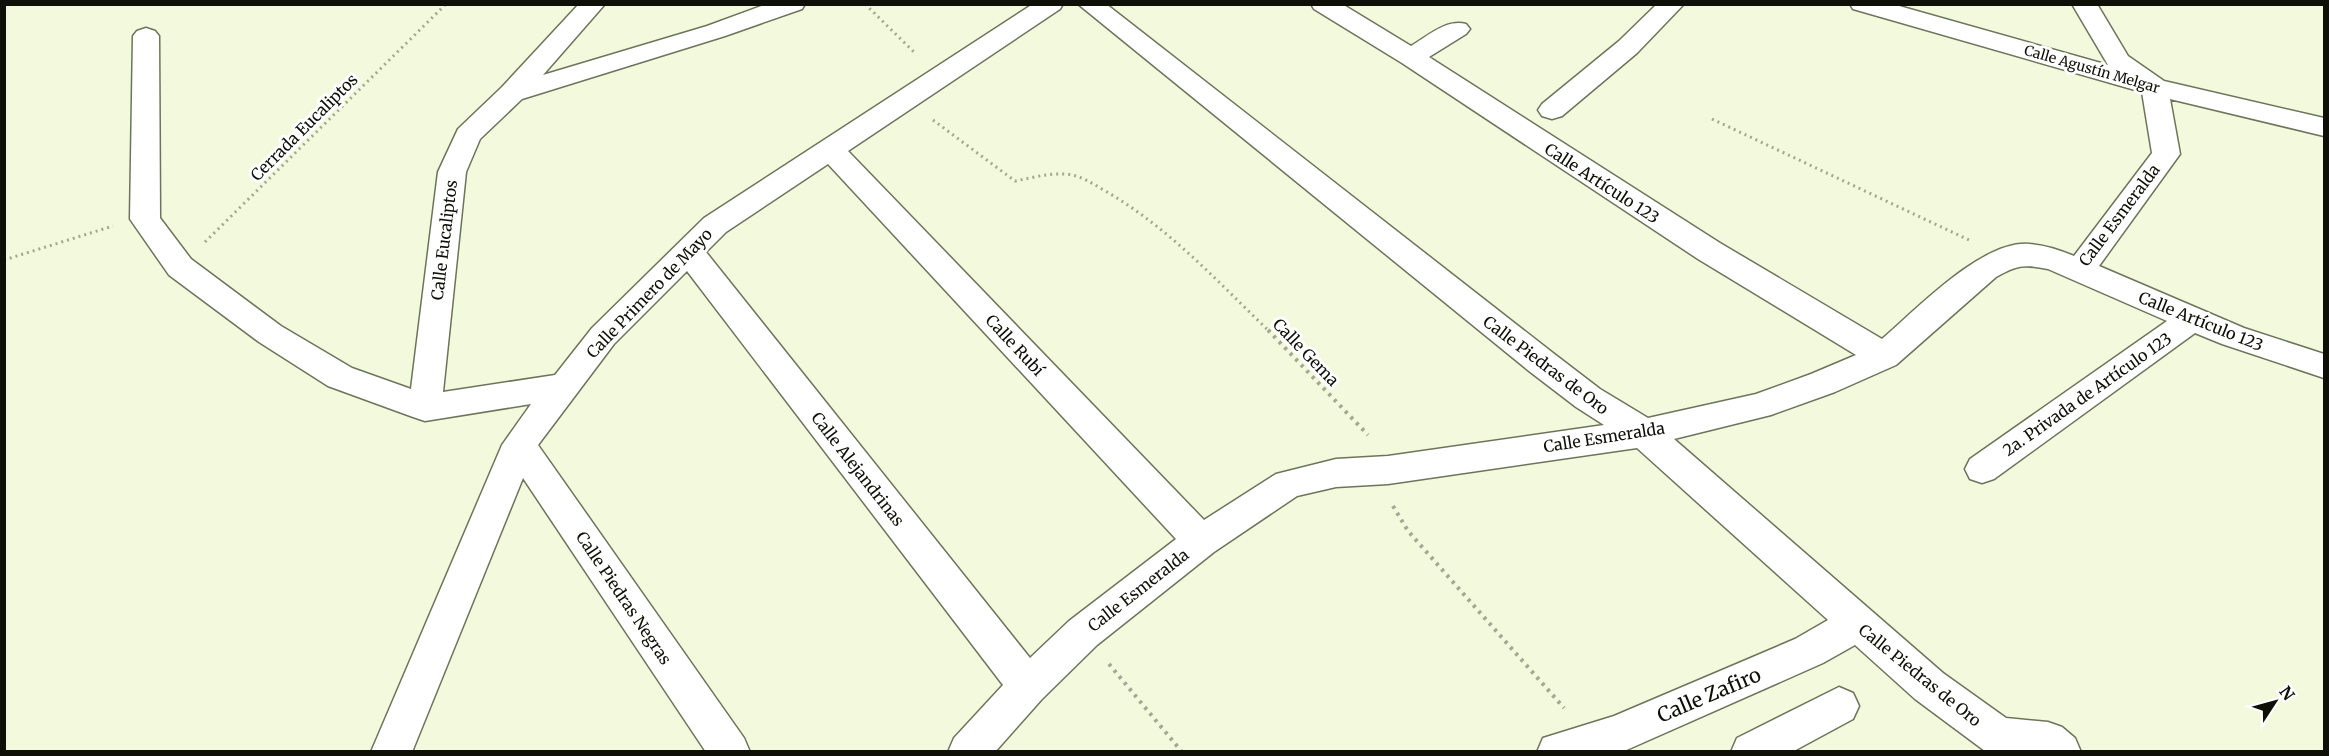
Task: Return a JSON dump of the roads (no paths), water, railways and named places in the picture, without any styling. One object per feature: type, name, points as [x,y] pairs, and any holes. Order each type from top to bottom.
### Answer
[{"type":"street","name":"Calle Eucaliptos","points":[[424,408],[452,172],[468,135],[512,93],[592,4]]},
{"type":"street","name":"Calle Eucaliptos","points":[[512,93],[716,31],[794,4]]},
{"type":"street","name":"Calle Primero de Mayo","points":[[391,752],[519,445],[603,336],[715,225],[1051,4]]},
{"type":"street","name":"Calle Piedras de Oro","points":[[1090,4],[1532,355],[1588,398],[1644,433],[1929,686],[1999,737],[2048,741],[2061,752]]},
{"type":"street","name":"Calle Artículo 123","points":[[1323,4],[1411,57],[1699,244],[1884,356]]},
{"type":"street","points":[[1552,110],[1628,47],[1672,4]]},
{"type":"street","name":"Calle Agustín Melgar","points":[[1862,4],[1946,16],[2155,87],[2325,127]]},
{"type":"street","points":[[2084,4],[2118,61],[2155,87]]},
{"type":"street","points":[[1411,57],[1457,29]]},
{"type":"street","points":[[146,36],[146,219],[180,267],[270,334],[340,377],[424,408],[564,386]]},
{"type":"street","name":"Calle Esmeralda","points":[[968,752],[1028,686],[1083,633],[1201,541],[1288,484],[1336,472],[1383,470],[1644,433],[1760,406],[1823,383],[1884,356],[1985,269],[2006,258],[2028,254],[2055,260],[2080,270],[2166,154],[2155,87]]},
{"type":"street","name":"Calle Rubí","points":[[830,148],[1201,541]]},
{"type":"street","name":"Calle Alejandrinas","points":[[688,252],[1028,686]]},
{"type":"street","name":"Calle Artículo 123","points":[[2080,270],[2233,336],[2325,366]]},
{"type":"street","name":"2a. Privada de Artículo 123","points":[[1982,469],[2192,319]]},
{"type":"street","name":"Calle Piedras Negras","points":[[519,445],[730,752]]},
{"type":"street","name":"Calle Zafiro","points":[[1575,746],[1618,734],[1769,669],[1809,651],[1857,624]]},
{"type":"street","points":[[1751,752],[1839,706]]}]
